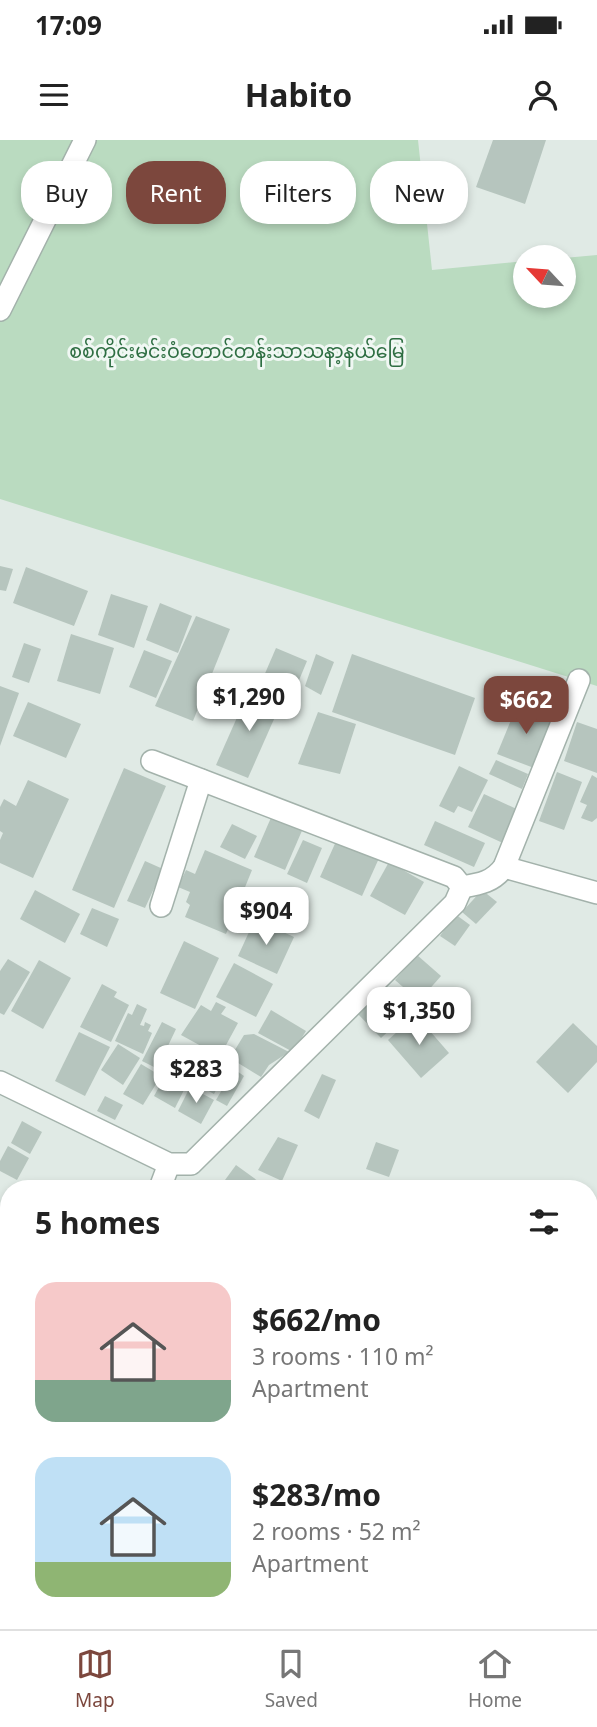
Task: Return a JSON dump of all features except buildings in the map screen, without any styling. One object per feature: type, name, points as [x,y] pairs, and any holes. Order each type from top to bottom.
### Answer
[{"type":"street","points":[[0,310],[85,140]]},
{"type":"street","points":[[462,887],[482,884],[497,876],[504,867],[579,680]]},
{"type":"street","points":[[152,761],[454,877],[462,887]]},
{"type":"street","points":[[162,906],[201,780]]},
{"type":"street","points":[[504,867],[597,893]]},
{"type":"street","points":[[0,1082],[169,1164],[183,1166],[198,1159],[455,903],[462,887]]},
{"type":"street","points":[[163,1180],[169,1164]]},
{"type":"green space","name":"စစ်ကိုင်းမင်းဝံတောင်တန်းသာသနာ့နယ်မြေ","points":[[0,140],[418,140],[420,161],[370,161],[370,224],[427,224],[432,270],[513,262],[513,308],[576,308],[576,257],[597,255],[597,686],[0,499]]}]
